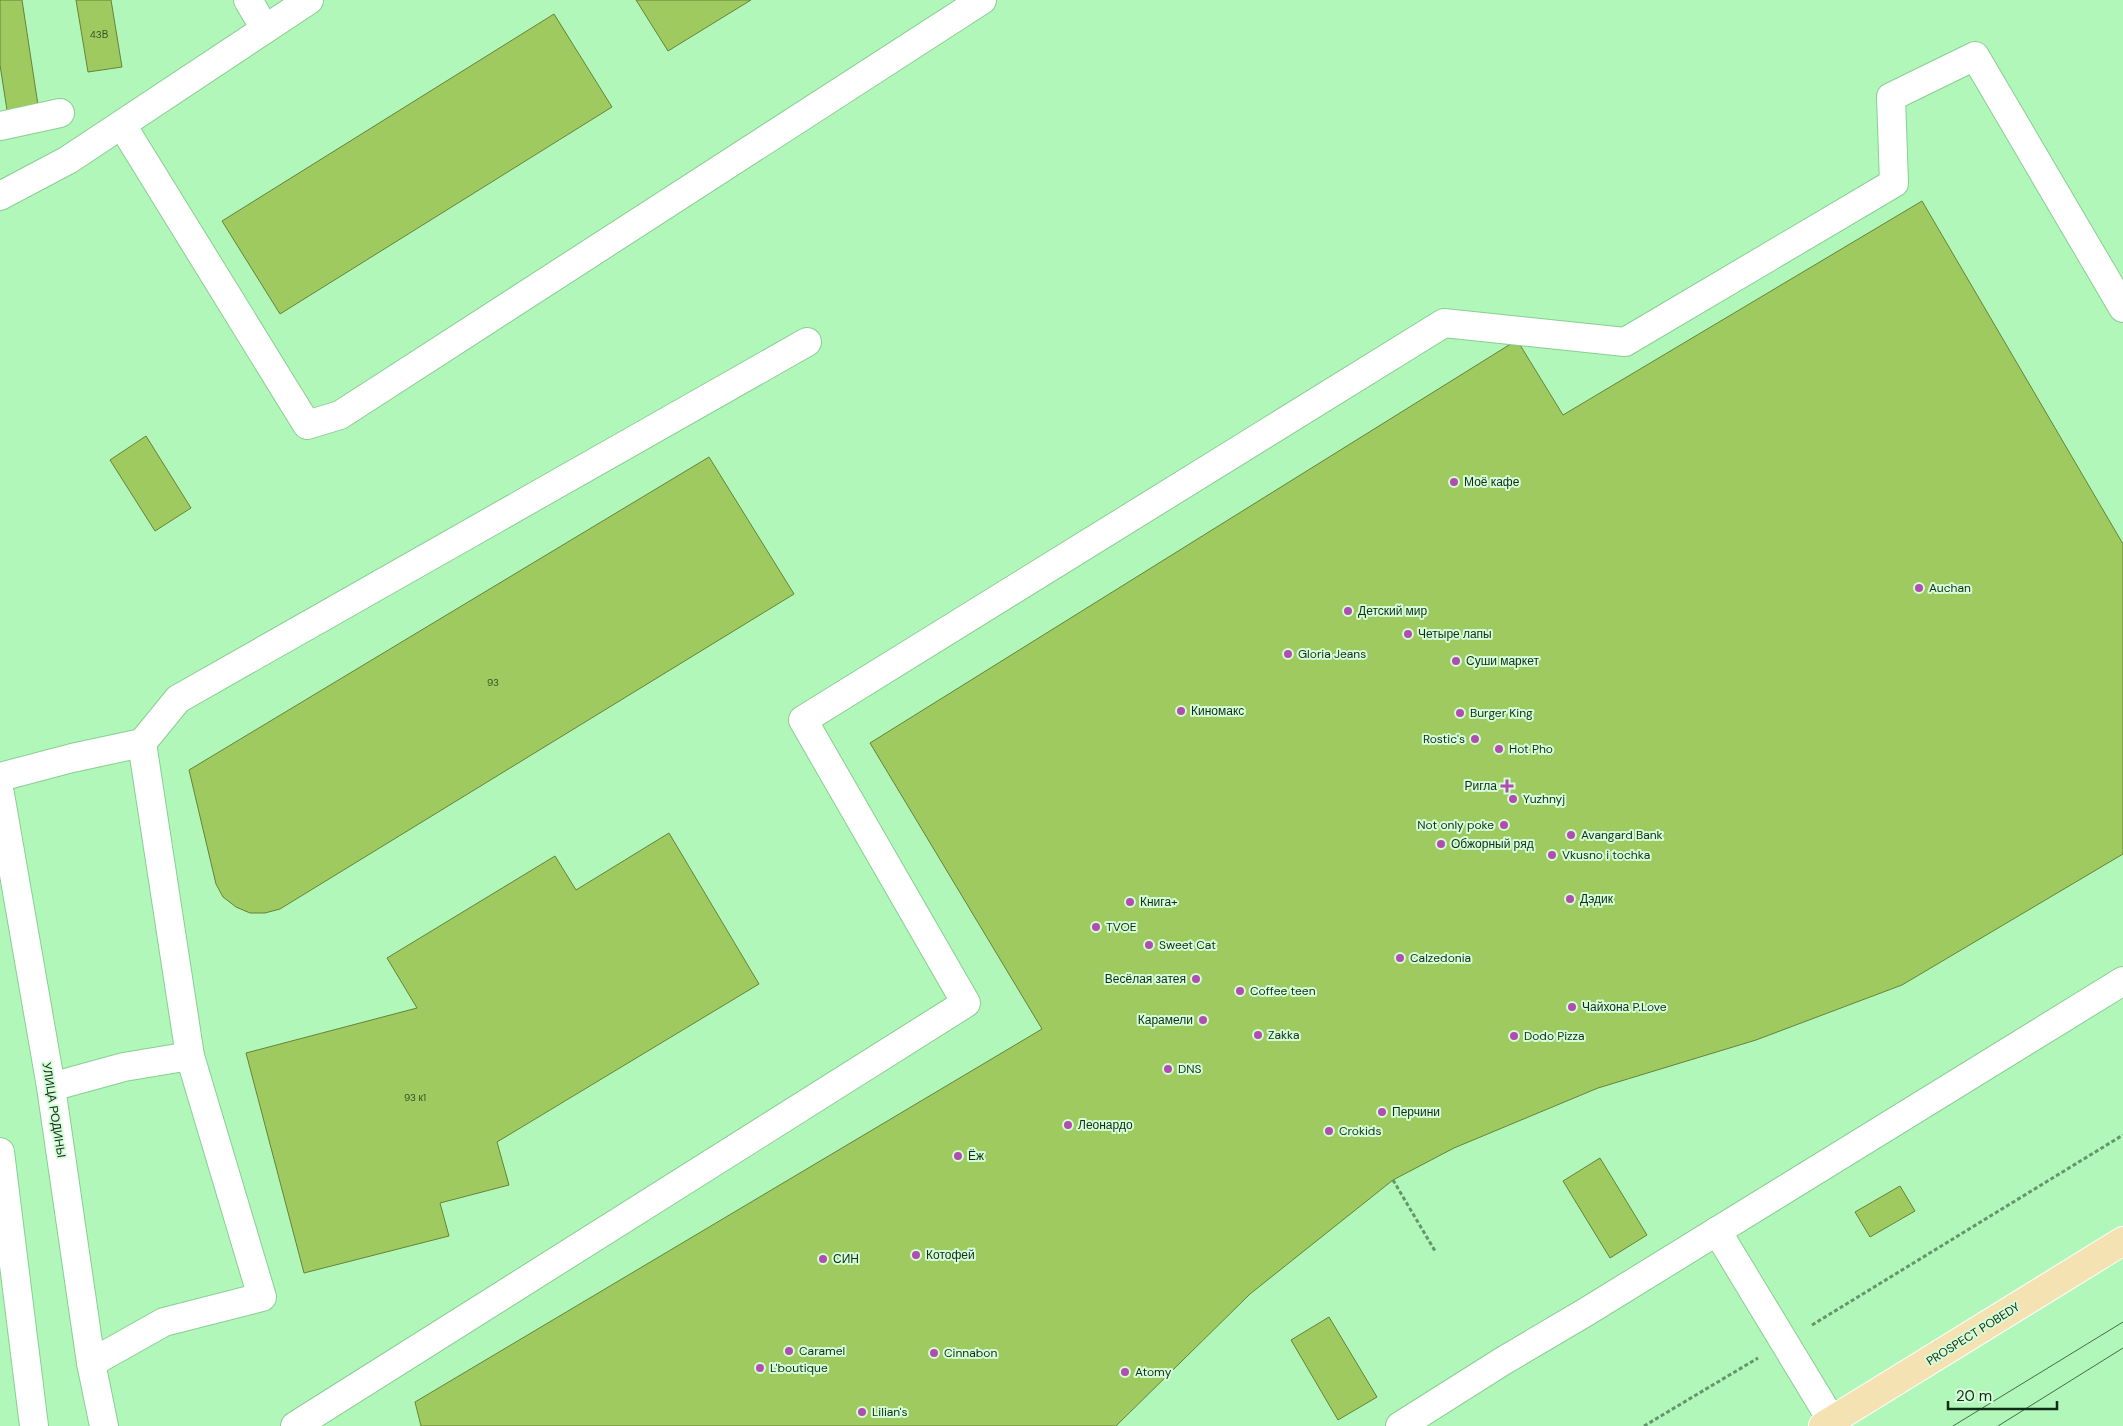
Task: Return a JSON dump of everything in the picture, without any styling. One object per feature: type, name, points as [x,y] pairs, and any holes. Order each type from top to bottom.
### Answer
[{"type":"main road","name":"PROSPECT POBEDY","points":[[1828,1423],[2123,1241]]},
{"type":"street","points":[[248,0],[265,29]]},
{"type":"street","points":[[0,196],[68,160],[309,0]]},
{"type":"street","points":[[122,125],[307,425],[340,415],[982,0]]},
{"type":"street","points":[[294,1426],[966,1003],[802,720],[1444,323],[1625,342],[1894,183],[1891,98],[1975,56],[2123,308]]},
{"type":"street","points":[[0,126],[60,113]]},
{"type":"street","points":[[0,778],[72,758],[142,743],[178,699],[807,342]]},
{"type":"street","points":[[91,1363],[164,1322],[262,1297],[190,1056],[142,743]]},
{"type":"street","name":"УЛИЦА РОДИНЫ","points":[[0,794],[51,1087],[91,1363],[104,1426]]},
{"type":"street","points":[[1400,1426],[2123,981]]},
{"type":"street","points":[[51,1087],[124,1067],[190,1056]]},
{"type":"street","points":[[0,1152],[34,1426]]},
{"type":"street","points":[[1717,1231],[1784,1342],[1828,1423]]},
{"type":"path","points":[[1644,1426],[2123,1135]]},
{"type":"path","points":[[1393,1180],[1435,1251]]},
{"type":"building","points":[[0,0],[22,0],[38,105],[7,110],[0,65]]},
{"type":"building","points":[[76,0],[111,0],[122,67],[88,72]]},
{"type":"building","points":[[636,0],[751,0],[668,51]]},
{"type":"building","points":[[554,14],[612,107],[280,314],[222,221]]},
{"type":"building","name":"Yuzhnyj","points":[[1922,201],[2123,544],[2123,854],[1902,985],[1756,1040],[1598,1088],[1454,1148],[1393,1180],[1250,1294],[1116,1426],[421,1426],[415,1402],[1042,1029],[870,743],[1517,340],[1563,415]]},
{"type":"building","points":[[146,436],[191,508],[155,531],[110,460]]},
{"type":"building","points":[[709,457],[794,594],[280,909],[265,913],[250,913],[236,907],[223,897],[216,884],[189,770]]},
{"type":"building","points":[[669,833],[759,984],[497,1142],[509,1185],[440,1203],[449,1236],[304,1273],[246,1053],[417,1008],[387,958],[555,856],[576,890]]},
{"type":"building","points":[[1600,1158],[1647,1235],[1610,1258],[1563,1181]]},
{"type":"building","points":[[1900,1186],[1915,1211],[1870,1237],[1855,1212]]},
{"type":"building","points":[[1329,1317],[1377,1397],[1338,1420],[1291,1340]]},
{"type":"tram line","points":[[1953,1426],[2123,1322]]},
{"type":"tram line","points":[[1998,1426],[2123,1348]]},
{"type":"place","name":"Моё кафе","points":[[1454,482]]},
{"type":"place","name":"Auchan","points":[[1919,588]]},
{"type":"place","name":"Детский мир","points":[[1348,611]]},
{"type":"place","name":"Четыре лапы","points":[[1408,634]]},
{"type":"place","name":"Gloria Jeans","points":[[1288,654]]},
{"type":"place","name":"Суши маркет","points":[[1456,661]]},
{"type":"place","name":"Киномакс","points":[[1181,711]]},
{"type":"place","name":"Burger King","points":[[1460,713]]},
{"type":"place","name":"Rostic's","points":[[1475,739]]},
{"type":"place","name":"Hot Pho","points":[[1499,749]]},
{"type":"place","name":"Ригла","points":[[1507,786]]},
{"type":"place","name":"Yuzhnyj","points":[[1513,799]]},
{"type":"place","name":"Not only poke","points":[[1504,825]]},
{"type":"place","name":"Avangard Bank","points":[[1571,835]]},
{"type":"place","name":"Обжорный ряд","points":[[1441,844]]},
{"type":"place","name":"Vkusno i tochka","points":[[1552,855]]},
{"type":"place","name":"Дэдик","points":[[1570,899]]},
{"type":"place","name":"Книга+","points":[[1130,902]]},
{"type":"place","name":"TVOE","points":[[1096,927]]},
{"type":"place","name":"Sweet Cat","points":[[1149,945]]},
{"type":"place","name":"Calzedonia","points":[[1400,958]]},
{"type":"place","name":"Весёлая затея","points":[[1196,979]]},
{"type":"place","name":"Coffee teen","points":[[1240,991]]},
{"type":"place","name":"Чайхона P.Love","points":[[1572,1007]]},
{"type":"place","name":"Карамели","points":[[1203,1020]]},
{"type":"place","name":"Zakka","points":[[1258,1035]]},
{"type":"place","name":"Dodo Pizza","points":[[1514,1036]]},
{"type":"place","name":"DNS","points":[[1168,1069]]},
{"type":"place","name":"Перчини","points":[[1382,1112]]},
{"type":"place","name":"Леонардо","points":[[1068,1125]]},
{"type":"place","name":"Crokids","points":[[1329,1131]]},
{"type":"place","name":"Ёж","points":[[958,1156]]},
{"type":"place","name":"Котофей","points":[[916,1255]]},
{"type":"place","name":"СИН","points":[[823,1259]]},
{"type":"place","name":"Caramel","points":[[789,1351]]},
{"type":"place","name":"Cinnabon","points":[[934,1353]]},
{"type":"place","name":"L'boutique","points":[[760,1368]]},
{"type":"place","name":"Atomy","points":[[1125,1372]]},
{"type":"place","name":"Lilian's","points":[[862,1412]]}]
